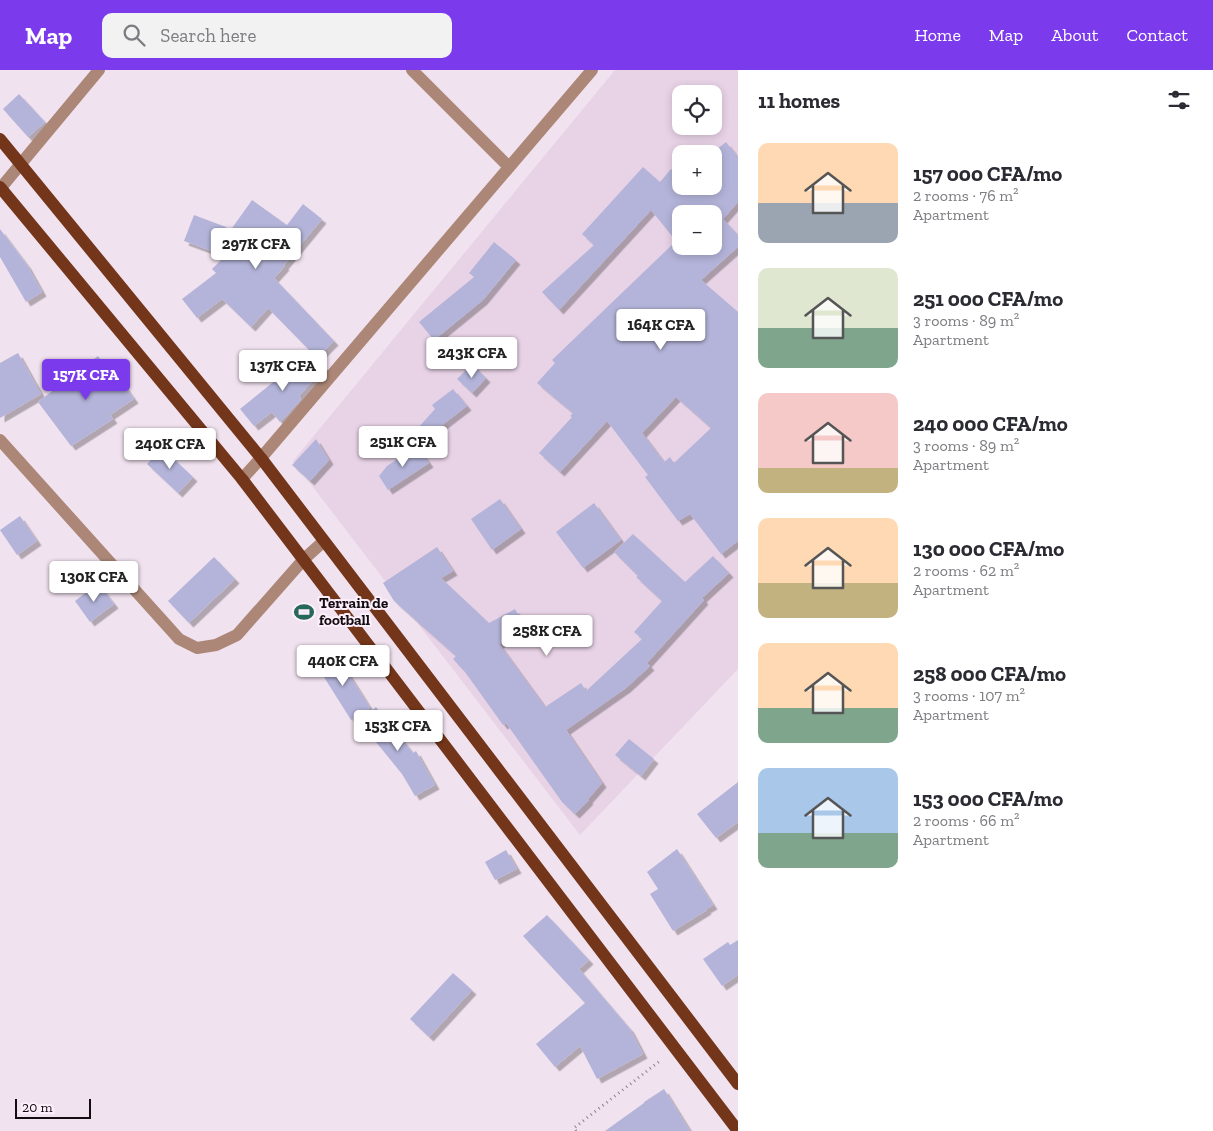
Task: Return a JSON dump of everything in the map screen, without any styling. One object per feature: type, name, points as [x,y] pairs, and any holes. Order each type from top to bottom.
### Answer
[{"type":"main road","points":[[0,139],[261,458],[738,1084]]},
{"type":"main road","points":[[0,188],[242,479],[738,1131]]},
{"type":"street","points":[[0,188],[99,70]]},
{"type":"street","points":[[412,70],[509,167]]},
{"type":"street","points":[[242,479],[592,70]]},
{"type":"street","points":[[0,440],[179,639],[197,648],[216,645],[237,635],[304,560],[324,541]]},
{"type":"path","points":[[576,1131],[574,1128],[675,1048]]},
{"type":"shaded area","points":[[615,70],[738,70],[738,669],[580,835],[293,461]]},
{"type":"building","points":[[19,94],[45,122],[28,137],[3,109]]},
{"type":"building","points":[[726,142],[738,157],[738,202],[723,219],[738,235],[738,247],[701,280],[738,312],[738,541],[721,554],[690,514],[678,521],[645,477],[648,475],[607,421],[560,472],[539,453],[572,417],[570,416],[573,413],[537,383],[555,363],[552,360],[672,245],[672,255],[722,255],[722,205],[672,205],[672,236],[651,210],[559,310],[542,292],[594,245],[582,234],[643,167],[660,182],[671,169],[672,195],[722,195],[722,145]],"holes":[[[676,397],[711,428],[674,463],[670,457],[664,462],[642,433]]]},
{"type":"building","points":[[252,200],[287,225],[303,204],[322,219],[274,278],[334,341],[317,358],[268,308],[251,327],[222,299],[197,318],[182,299],[216,273],[212,269],[225,256],[184,241],[194,215],[226,227],[230,231]]},
{"type":"building","points":[[0,229],[27,265],[42,292],[26,302],[0,257]]},
{"type":"building","points":[[494,242],[516,260],[483,300],[434,340],[419,322],[474,277],[469,273]]},
{"type":"building","points":[[18,353],[41,394],[0,418],[0,363]]},
{"type":"building","points":[[309,353],[325,367],[299,396],[301,399],[280,422],[272,412],[254,426],[240,409]]},
{"type":"building","points":[[98,356],[117,381],[120,379],[134,399],[110,415],[113,419],[71,446],[38,402]]},
{"type":"building","points":[[472,364],[486,378],[472,393],[457,379]]},
{"type":"building","points":[[453,389],[467,406],[415,446],[408,439],[435,409],[432,405]]},
{"type":"building","points":[[316,439],[329,460],[310,481],[292,465]]},
{"type":"building","points":[[417,446],[429,463],[388,490],[379,476],[387,466]]},
{"type":"building","points":[[162,448],[193,477],[178,493],[147,464]]},
{"type":"building","points":[[500,499],[521,529],[492,550],[471,519]]},
{"type":"building","points":[[594,503],[621,540],[583,568],[556,532]]},
{"type":"building","points":[[20,516],[37,541],[17,555],[0,530]]},
{"type":"building","points":[[633,534],[685,582],[713,556],[729,573],[702,598],[704,600],[647,663],[650,666],[626,688],[566,730],[602,783],[575,814],[562,802],[506,723],[503,725],[465,672],[453,659],[456,656],[394,601],[383,583],[437,547],[453,571],[441,578],[489,623],[515,609],[526,628],[499,644],[545,707],[581,683],[586,691],[642,639],[634,632],[662,601],[636,577],[638,576],[614,552]]},
{"type":"building","points":[[214,557],[235,579],[189,623],[168,601]]},
{"type":"building","points":[[98,583],[114,604],[90,622],[75,601]]},
{"type":"building","points":[[336,654],[370,708],[351,720],[317,666]]},
{"type":"building","points":[[376,707],[413,753],[416,751],[435,785],[415,796],[402,774],[359,721]]},
{"type":"building","points":[[629,739],[654,759],[641,776],[615,755]]},
{"type":"building","points":[[738,782],[738,822],[716,838],[697,814]]},
{"type":"building","points":[[677,849],[713,905],[673,931],[650,894],[658,889],[647,872]]},
{"type":"building","points":[[506,850],[517,869],[495,880],[485,862]]},
{"type":"building","points":[[547,915],[589,960],[579,969],[630,1029],[643,1054],[597,1079],[580,1046],[555,1067],[536,1044],[585,1003],[523,936]]},
{"type":"building","points":[[738,940],[738,975],[722,986],[703,959],[728,942],[730,945]]},
{"type":"building","points":[[453,973],[472,990],[429,1037],[410,1019]]},
{"type":"building","points":[[664,1089],[690,1131],[605,1131],[644,1102]]},
{"type":"place","name":"Terrain de football","points":[[304,612]]}]
